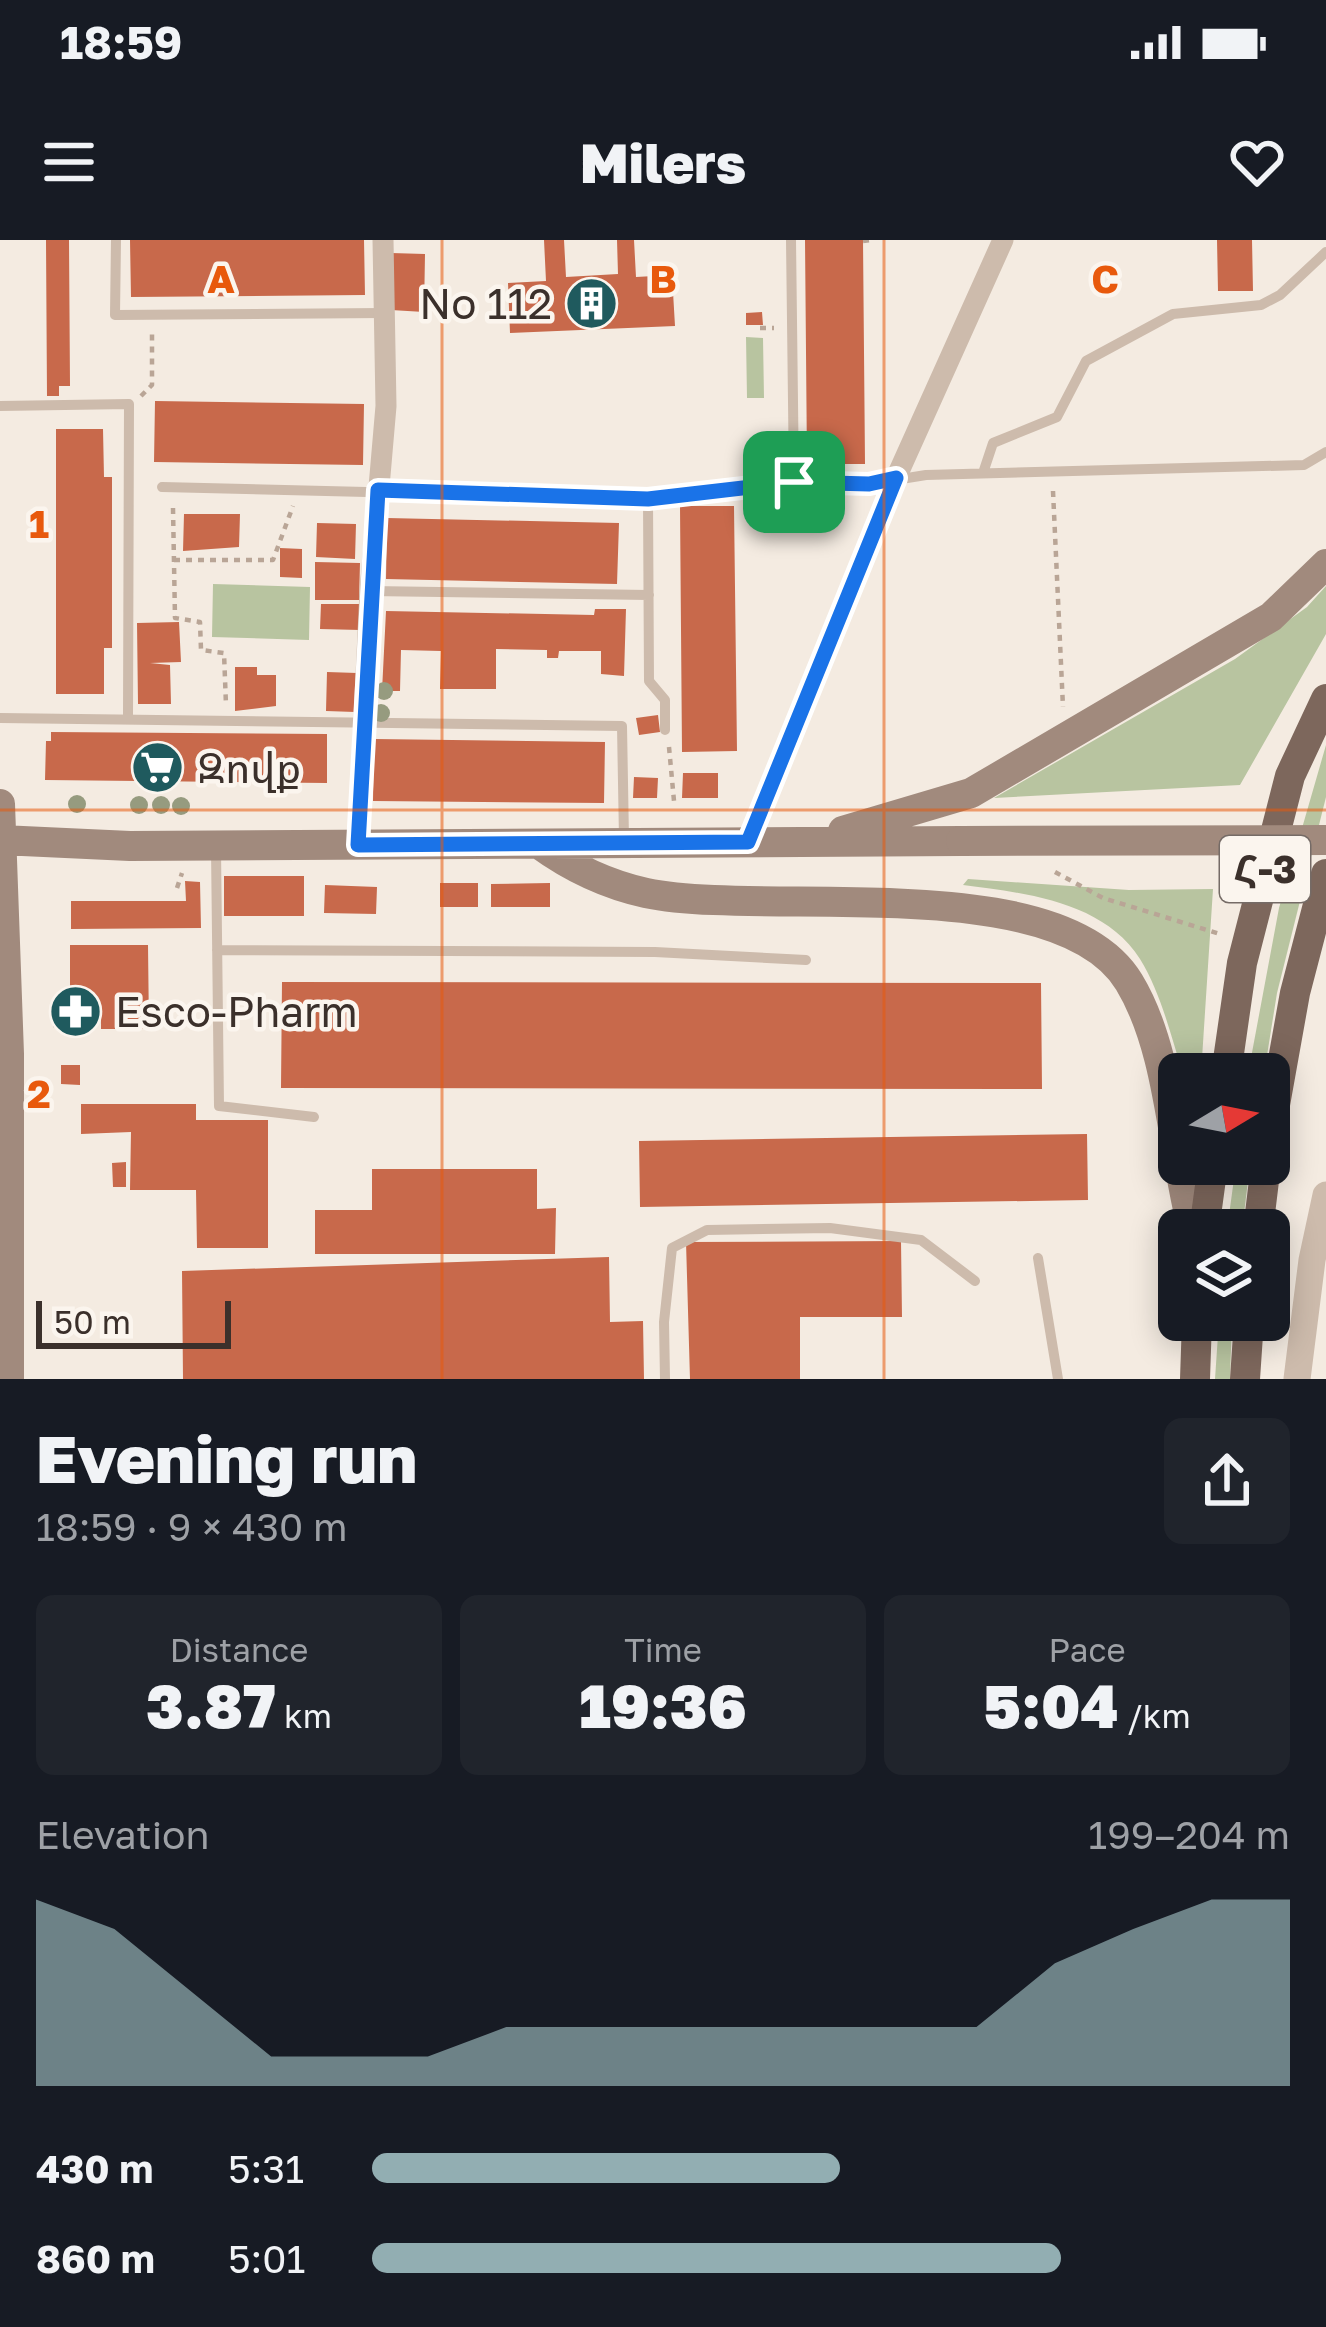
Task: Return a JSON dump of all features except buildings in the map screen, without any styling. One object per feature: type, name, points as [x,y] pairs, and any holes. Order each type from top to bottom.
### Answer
[{"type":"main road","points":[[809,842],[970,793],[1271,617],[1326,564]]},
{"type":"main road","name":"Հ-3","points":[[1229,1053],[1242,962],[1290,776],[1326,699]]},
{"type":"main road","points":[[0,803],[9,1054],[9,1379]]},
{"type":"main road","points":[[0,840],[216,846],[1326,839]]},
{"type":"main road","points":[[539,844],[577,871],[648,893],[947,907],[1010,915],[1062,930],[1095,947],[1128,980],[1153,1039],[1189,1209]]},
{"type":"main road","name":"Հ-3","points":[[1284,1053],[1326,874]]},
{"type":"main road","points":[[1195,1379],[1196,1341]]},
{"type":"main road","points":[[1245,1379],[1247,1341]]},
{"type":"street","points":[[358,845],[370,591],[386,406],[383,240]]},
{"type":"street","points":[[748,842],[896,478],[1000,241]]},
{"type":"street","points":[[1298,1379],[1312,1260],[1326,1195]]},
{"type":"street","points":[[1249,1341],[1255,1379]]},
{"type":"lane","points":[[116,240],[116,315],[383,313]]},
{"type":"lane","points":[[791,240],[794,482]]},
{"type":"lane","points":[[982,473],[994,443],[1057,417],[1087,362],[1173,314],[1261,305],[1280,296],[1326,252]]},
{"type":"lane","points":[[0,406],[129,404],[128,717]]},
{"type":"lane","points":[[163,488],[648,499],[794,482],[869,484],[982,473],[1304,465],[1326,452]]},
{"type":"lane","points":[[648,499],[649,681],[665,700],[665,730]]},
{"type":"lane","points":[[370,591],[649,595]]},
{"type":"lane","points":[[0,718],[622,726],[624,843]]},
{"type":"lane","points":[[216,846],[219,1106],[314,1117]]},
{"type":"lane","points":[[217,950],[655,952],[806,960]]},
{"type":"lane","points":[[665,1379],[664,1322],[672,1248],[707,1230],[830,1228],[921,1240],[975,1281]]},
{"type":"lane","points":[[1039,1258],[1058,1379]]},
{"type":"path","points":[[140,398],[152,385],[152,316]]},
{"type":"path","points":[[760,328],[771,328]]},
{"type":"path","points":[[1053,470],[1063,719]]},
{"type":"path","points":[[163,488],[174,508],[175,618],[200,622],[201,650],[224,653],[226,720]]},
{"type":"path","points":[[174,560],[273,560],[299,489]]},
{"type":"path","points":[[673,764],[674,801]]},
{"type":"path","points":[[1055,872],[1102,898],[1220,934]]},
{"type":"path","points":[[53,1025],[101,1023]]},
{"type":"green space","points":[[746,337],[763,338],[764,398],[747,398]]},
{"type":"green space","points":[[213,584],[310,587],[309,640],[212,637]]},
{"type":"green space","points":[[1326,586],[1326,634],[1240,785],[994,798],[1235,659],[1307,607]]},
{"type":"green space","points":[[1326,745],[1326,797],[1277,993],[1267,1053],[1252,1053],[1279,908]]},
{"type":"green space","points":[[968,879],[1129,890],[1213,889],[1202,1053],[1177,1053],[1140,959],[1105,924],[1060,903],[963,885]]},
{"type":"green space","points":[[1233,1185],[1247,1185],[1245,1209],[1230,1209]]},
{"type":"green space","points":[[1218,1341],[1231,1341],[1230,1379],[1215,1379]]},
{"type":"place","name":"No 112","points":[[591,304]]},
{"type":"place","name":"Զովք","points":[[158,768]]},
{"type":"place","name":"Esco-Pharm","points":[[76,1012]]},
{"type":"route","points":[[896,478],[748,842],[358,845],[378,490],[648,499],[794,482],[869,484],[896,478]]}]
